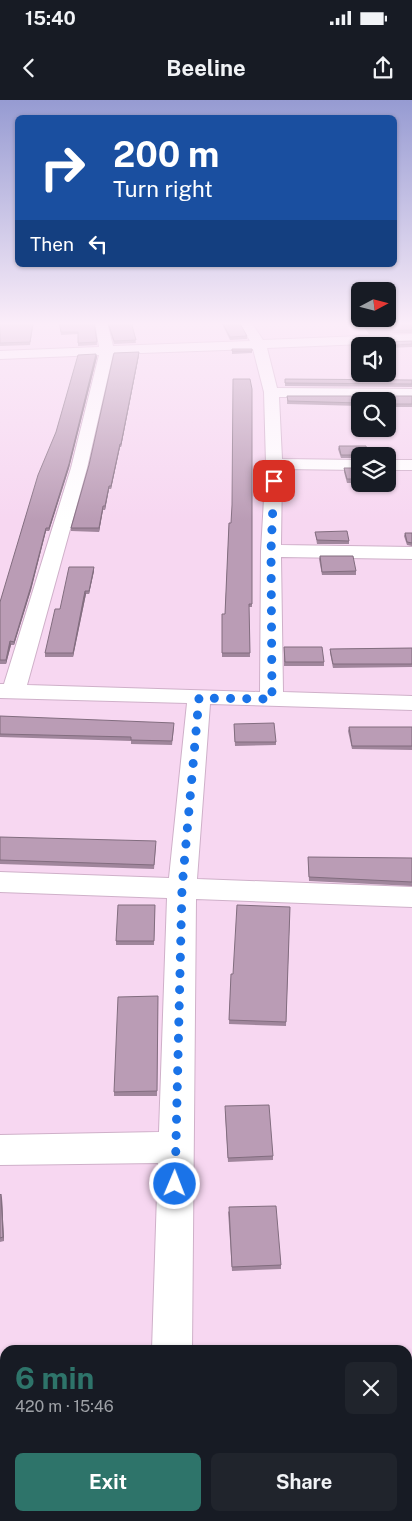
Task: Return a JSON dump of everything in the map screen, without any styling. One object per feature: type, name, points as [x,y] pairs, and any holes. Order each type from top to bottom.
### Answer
[{"type":"street","points":[[98,388],[79,468],[6,692],[412,703]]},
{"type":"street","points":[[270,388],[274,464],[271,551],[272,699]]},
{"type":"street","points":[[271,392],[412,394]]},
{"type":"street","points":[[274,464],[351,464]]},
{"type":"street","points":[[396,465],[412,465]]},
{"type":"street","points":[[271,551],[412,553]]},
{"type":"street","points":[[172,1345],[182,888],[199,698]]},
{"type":"street","points":[[0,882],[412,897]]},
{"type":"street","points":[[0,1150],[176,1147]]},
{"type":"building","points":[[68,388],[88,388],[69,464],[49,528],[46,528],[14,642],[10,641],[6,660],[0,660],[0,602],[38,475],[56,432]]},
{"type":"building","points":[[106,388],[132,388],[121,444],[111,486],[109,486],[105,506],[103,506],[99,528],[71,528],[89,465]]},
{"type":"building","points":[[233,388],[252,388],[252,604],[249,604],[250,653],[222,653],[222,614],[225,614],[229,523],[231,523]]},
{"type":"building","points":[[287,396],[351,396],[351,403],[288,401]]},
{"type":"building","points":[[396,396],[412,396],[412,404],[396,404]]},
{"type":"building","points":[[339,446],[366,446],[351,447],[351,455],[341,455]]},
{"type":"building","points":[[344,468],[351,468],[351,479],[347,479]]},
{"type":"building","points":[[347,531],[349,541],[317,540],[315,532]]},
{"type":"building","points":[[405,533],[412,533],[412,543],[407,542]]},
{"type":"building","points":[[320,556],[353,556],[356,571],[322,572]]},
{"type":"building","points":[[69,567],[94,567],[89,591],[85,591],[73,653],[45,653],[55,609],[60,609]]},
{"type":"building","points":[[284,647],[322,647],[324,662],[285,662]]},
{"type":"building","points":[[412,648],[412,664],[333,664],[330,649]]},
{"type":"building","points":[[0,716],[174,723],[172,741],[131,740],[131,737],[0,734]]},
{"type":"building","points":[[274,723],[276,742],[235,742],[234,724]]},
{"type":"building","points":[[349,727],[412,727],[412,746],[352,746]]},
{"type":"building","points":[[0,837],[156,841],[154,865],[0,860]]},
{"type":"building","points":[[308,857],[412,858],[412,882],[309,877]]},
{"type":"building","points":[[118,905],[155,905],[154,941],[116,941]]},
{"type":"building","points":[[237,905],[290,907],[286,1022],[229,1020]]},
{"type":"building","points":[[158,996],[157,1091],[114,1092],[118,997]]},
{"type":"building","points":[[269,1105],[273,1156],[228,1158],[225,1106]]},
{"type":"building","points":[[0,1195],[3,1237],[0,1238]]},
{"type":"building","points":[[276,1206],[281,1265],[232,1267],[229,1207]]},
{"type":"route","points":[[175,1184],[182,888],[199,698],[272,699],[271,551],[274,481]]}]
